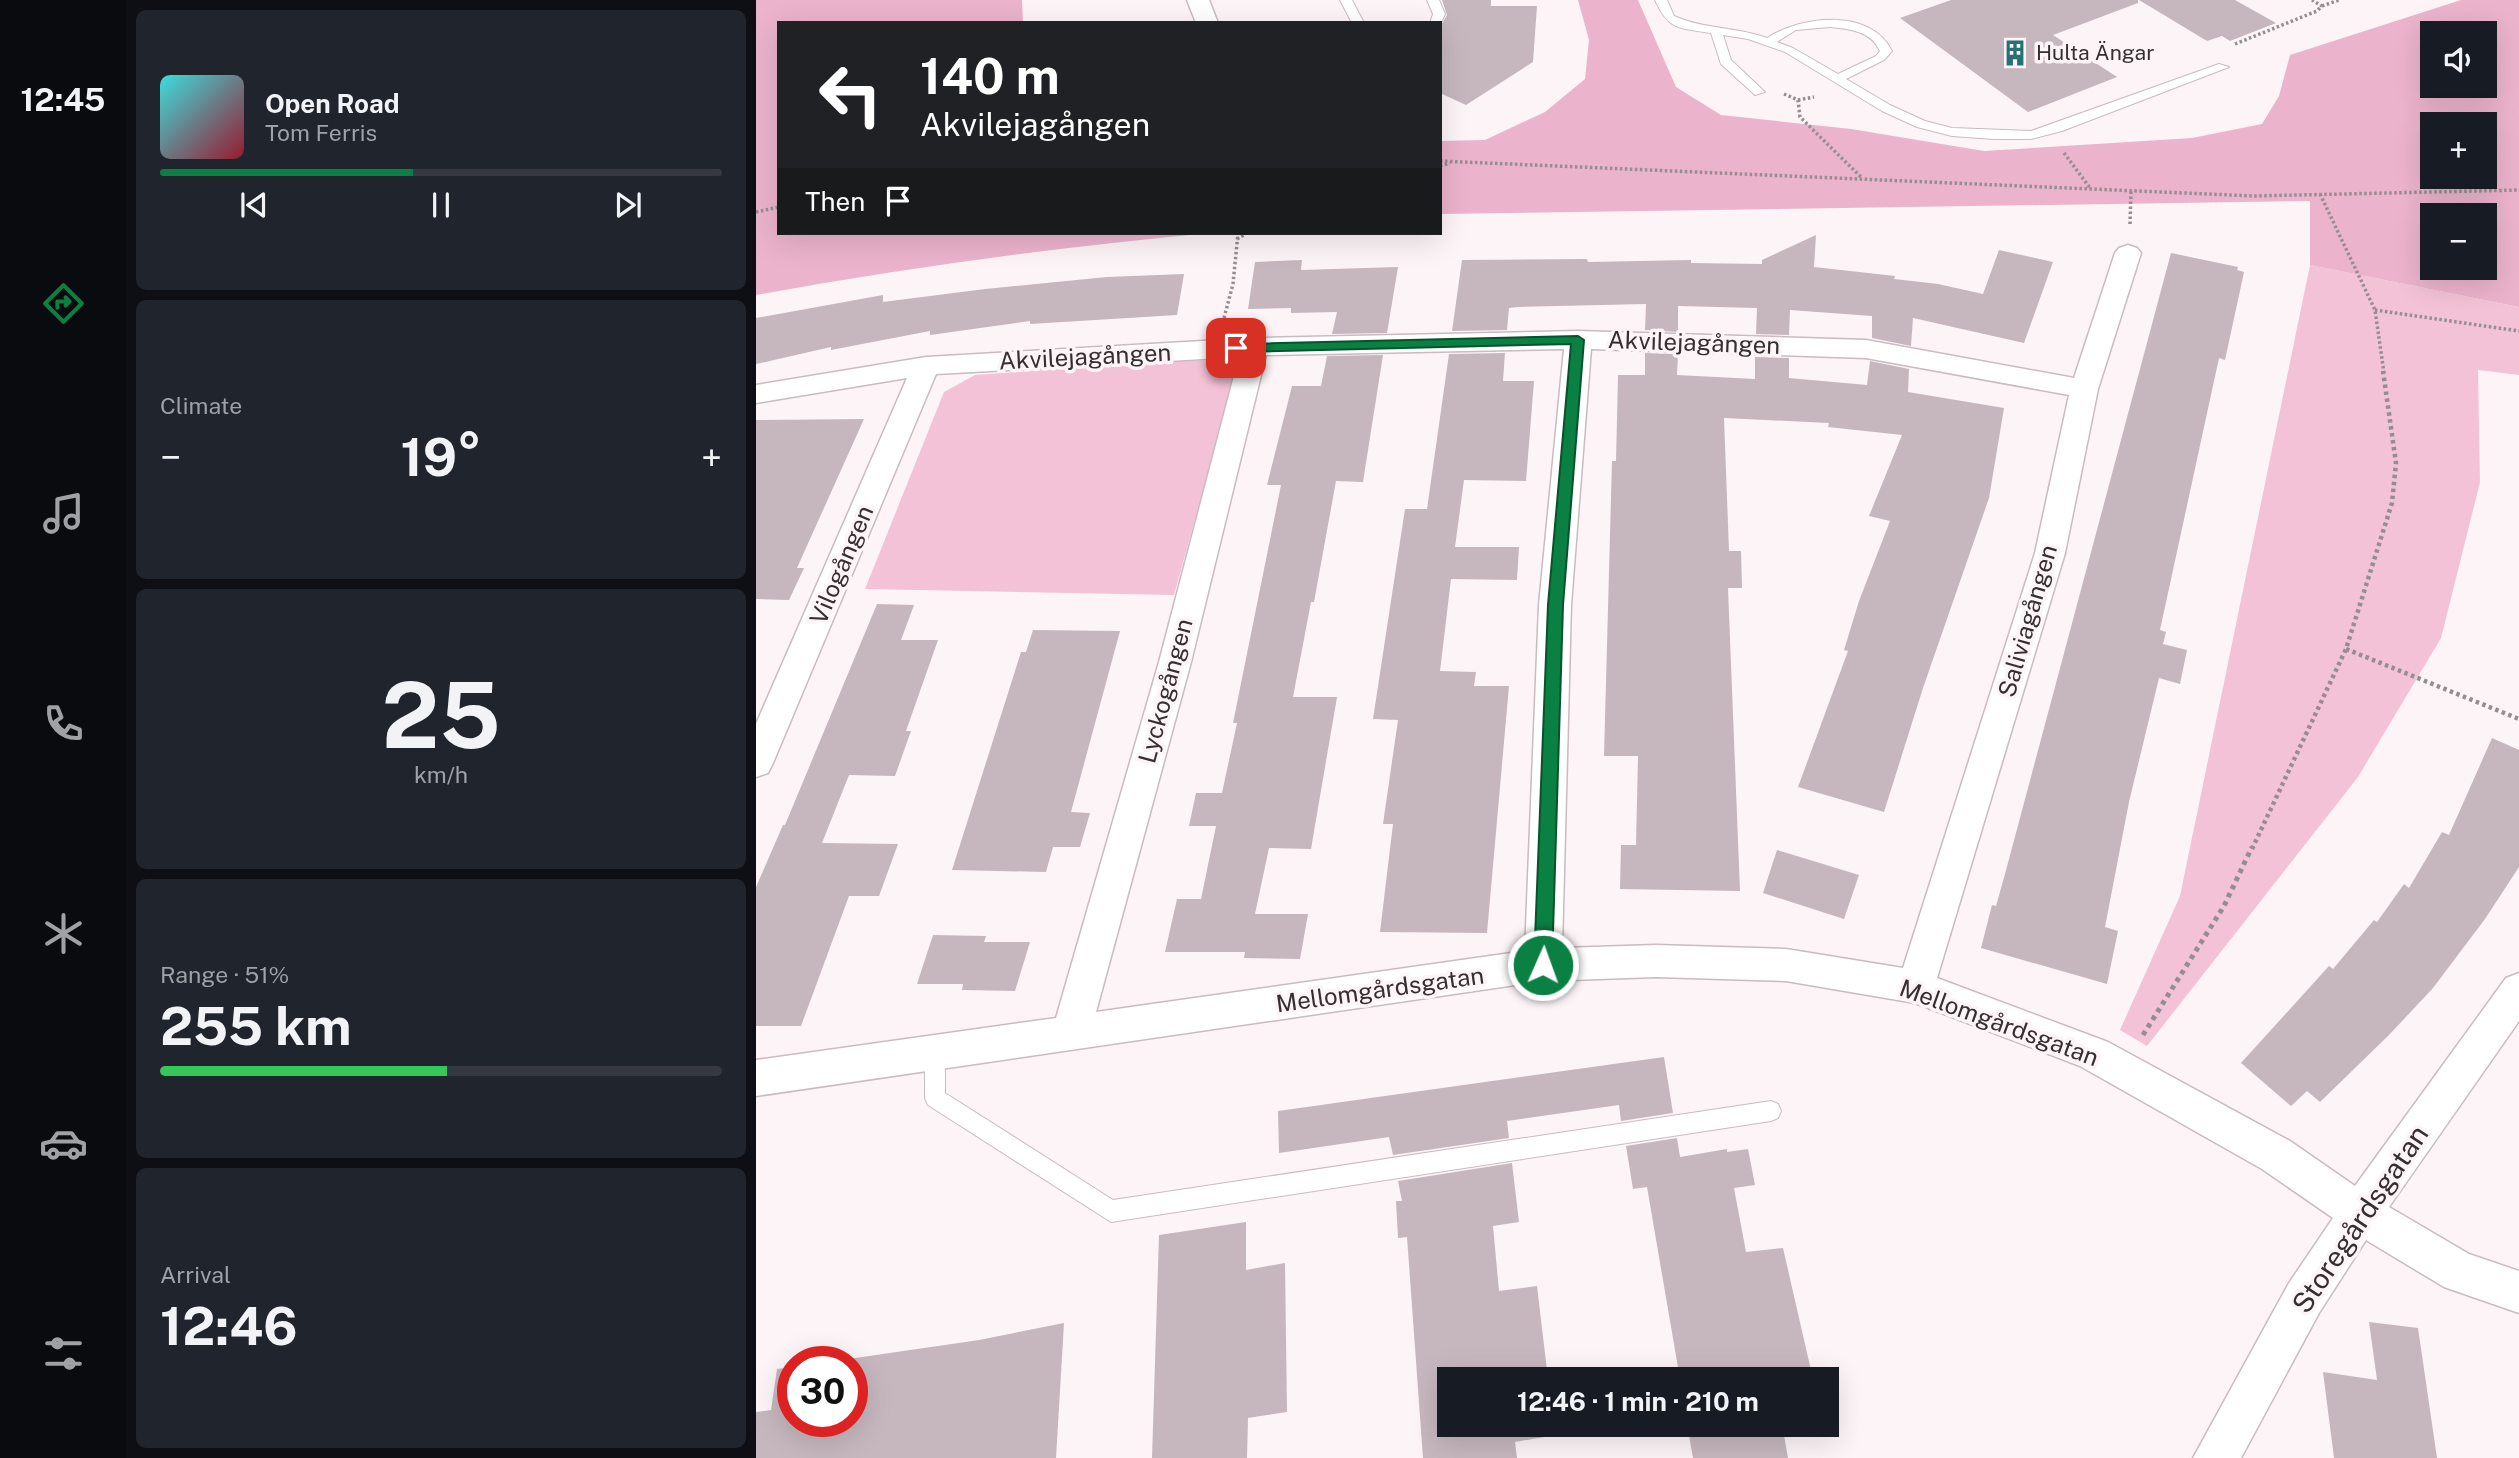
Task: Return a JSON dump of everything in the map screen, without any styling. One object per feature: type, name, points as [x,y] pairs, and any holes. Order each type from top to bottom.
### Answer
[{"type":"street","points":[[1198,0],[1206,21]]},
{"type":"street","name":"Saliviagången","points":[[1916,987],[2050,552],[2084,389],[2128,253]]},
{"type":"street","points":[[1543,965],[1555,605],[1578,340]]},
{"type":"street","name":"Akvilejagången","points":[[756,394],[926,366],[1255,347],[1578,340],[1866,349],[2084,389]]},
{"type":"street","name":"Lyckogången","points":[[1071,1033],[1175,662],[1255,347]]},
{"type":"street","name":"Vilogången","points":[[756,764],[926,366]]},
{"type":"street","name":"Mellomgårdsgatan","points":[[756,1078],[1543,965],[1656,961],[1786,965],[1916,987],[2094,1055],[2276,1155],[2360,1213],[2459,1272],[2519,1292]]},
{"type":"street","name":"Storegårdsgatan","points":[[2216,1458],[2304,1298],[2360,1213],[2519,990]]},
{"type":"lane","points":[[1346,0],[1357,21]]},
{"type":"lane","points":[[1433,0],[1439,14],[1437,21]]},
{"type":"lane","points":[[1661,0],[1669,18],[1684,24],[1769,42],[1789,50],[1885,108],[1921,124],[1952,132],[2031,135],[2058,128],[2223,67]]},
{"type":"lane","points":[[1769,42],[1792,28],[1832,23],[1856,27],[1877,36],[1885,44],[1886,51],[1880,58],[1837,79]]},
{"type":"lane","points":[[1716,30],[1726,61],[1759,92]]},
{"type":"lane","points":[[935,1052],[935,1098],[1111,1211],[1771,1111]]},
{"type":"path","points":[[2312,0],[2322,6]]},
{"type":"path","points":[[2223,67],[2204,56],[2304,18],[2322,6],[2339,0]]},
{"type":"path","points":[[1759,92],[1780,92],[1798,100],[1800,117],[1861,177]]},
{"type":"path","points":[[2058,128],[2065,158],[2090,188]]},
{"type":"path","points":[[1442,163],[1861,177],[2254,196],[2519,190]]},
{"type":"path","points":[[2123,1070],[2224,906],[2347,649],[2392,503],[2396,463],[2375,310],[2320,194]]},
{"type":"path","points":[[756,212],[777,207]]},
{"type":"path","points":[[1215,349],[1233,284],[1238,235]]},
{"type":"path","points":[[1237,239],[1244,235]]},
{"type":"path","points":[[2375,310],[2519,331]]},
{"type":"path","points":[[2347,649],[2519,719]]},
{"type":"shaded area","points":[[756,0],[1022,0],[1023,21],[777,21],[777,235],[1191,235],[982,259],[756,295]]},
{"type":"shaded area","points":[[1578,0],[1638,0],[1676,87],[1721,115],[1851,129],[1984,151],[2192,138],[2262,124],[2279,96],[2290,55],[2461,0],[2519,0],[2519,307],[2310,265],[2310,201],[1442,214],[1442,141],[1485,140],[1545,112],[1585,79],[1589,40]]},
{"type":"shaded area","points":[[2310,265],[2519,307],[2519,375],[2478,370],[2480,482],[2441,638],[2358,777],[2147,1046],[2120,1030],[2180,896]]},
{"type":"shaded area","points":[[1239,360],[1174,595],[865,589],[944,392],[975,375],[1169,361]]},
{"type":"building","points":[[1442,0],[1491,0],[1491,6],[1537,6],[1533,62],[1466,105],[1442,94],[1442,24],[1447,15]]},
{"type":"building","name":"Hulta Ängar","points":[[1951,0],[2138,0],[2138,3],[2053,35],[2117,77],[2028,112],[1900,18]]},
{"type":"building","points":[[2139,0],[2235,0],[2276,23],[2230,41],[2222,36],[2207,41]]},
{"type":"building","points":[[1816,235],[1814,267],[1895,276],[1894,279],[1938,284],[1983,294],[1999,250],[2053,262],[2024,343],[1913,318],[1911,346],[1872,338],[1872,316],[1790,310],[1789,335],[1756,334],[1757,308],[1678,306],[1678,332],[1645,330],[1646,304],[1509,308],[1507,330],[1452,331],[1462,260],[1691,260],[1691,263],[1762,264],[1762,260]]},
{"type":"building","points":[[2171,253],[2238,267],[2237,270],[2244,272],[2225,360],[2219,358],[2160,630],[2166,632],[2163,644],[2187,650],[2180,684],[2159,678],[2129,802],[2105,927],[2118,931],[2107,984],[1981,948],[1992,905],[1996,906],[2005,874]]},
{"type":"building","points":[[1302,260],[1301,270],[1398,267],[1387,333],[1332,334],[1337,312],[1291,313],[1291,308],[1248,309],[1255,262]]},
{"type":"building","points":[[1184,274],[1177,315],[1030,324],[1030,321],[930,335],[930,331],[831,350],[831,347],[756,364],[756,318],[883,295],[883,302],[1107,277]]},
{"type":"building","points":[[1505,353],[1503,381],[1534,381],[1526,481],[1464,480],[1455,547],[1519,547],[1517,580],[1451,579],[1440,671],[1476,672],[1474,686],[1509,686],[1487,933],[1380,932],[1393,824],[1383,824],[1398,720],[1373,719],[1405,509],[1427,509],[1449,354]]},
{"type":"building","points":[[1645,353],[1678,354],[1677,375],[1755,379],[1755,357],[1789,358],[1789,378],[1867,385],[1870,361],[1909,369],[1908,392],[2004,408],[1989,498],[1923,688],[1884,812],[1798,787],[1848,651],[1844,650],[1859,601],[1890,521],[1869,516],[1902,435],[1828,427],[1829,423],[1724,418],[1729,551],[1741,551],[1742,588],[1728,588],[1740,891],[1620,889],[1621,845],[1636,845],[1638,756],[1604,756],[1612,461],[1616,461],[1618,375],[1645,375]]},
{"type":"building","points":[[1383,355],[1363,482],[1336,481],[1293,697],[1337,697],[1311,849],[1269,848],[1255,914],[1308,914],[1300,959],[1244,958],[1245,952],[1165,952],[1177,899],[1201,899],[1216,826],[1189,826],[1196,793],[1222,793],[1237,723],[1233,723],[1281,485],[1267,485],[1292,386],[1321,386],[1327,356]]},
{"type":"building","points":[[864,419],[797,568],[804,568],[789,600],[756,599],[756,420]]},
{"type":"building","points":[[877,604],[914,605],[901,640],[938,640],[906,731],[911,731],[895,776],[849,775],[822,843],[898,844],[879,896],[849,896],[801,1026],[756,1026],[756,887],[785,825]]},
{"type":"building","points":[[1033,630],[1120,631],[1071,812],[1090,813],[1080,847],[1053,847],[1046,872],[952,870],[1021,652],[1026,652]]},
{"type":"building","points":[[2492,738],[2519,750],[2519,867],[2485,919],[2433,988],[2389,1035],[2320,1102],[2307,1091],[2291,1106],[2241,1063],[2329,966],[2333,969],[2374,920],[2377,922],[2404,884],[2409,888],[2442,832],[2449,835]]},
{"type":"building","points":[[1777,850],[1859,875],[1844,919],[1763,893]]},
{"type":"building","points":[[933,935],[986,936],[984,942],[1030,942],[1015,991],[962,990],[963,984],[917,984]]},
{"type":"building","points":[[1664,1057],[1673,1113],[1621,1121],[1619,1105],[1507,1121],[1509,1138],[1393,1155],[1389,1137],[1279,1153],[1278,1111]]},
{"type":"building","points":[[1677,1138],[1680,1157],[1727,1149],[1727,1152],[1748,1149],[1755,1185],[1734,1188],[1746,1252],[1783,1248],[1810,1367],[1678,1367],[1647,1187],[1633,1189],[1626,1146]]},
{"type":"building","points":[[1512,1163],[1519,1222],[1493,1226],[1499,1291],[1537,1286],[1547,1367],[1437,1367],[1437,1437],[1544,1437],[1515,1442],[1517,1458],[1423,1458],[1407,1237],[1398,1238],[1396,1201],[1402,1201],[1398,1181]]},
{"type":"building","points":[[1246,1222],[1246,1270],[1285,1263],[1287,1412],[1248,1418],[1247,1458],[1152,1458],[1159,1235]]},
{"type":"building","points":[[2369,1322],[2418,1328],[2437,1458],[2334,1458],[2323,1372],[2377,1380]]},
{"type":"building","points":[[1064,1323],[1056,1458],[756,1458],[756,1412],[771,1410],[777,1369],[777,1437],[868,1437],[868,1356],[979,1340]]},
{"type":"building","points":[[1689,1437],[1784,1437],[1788,1458],[1693,1458]]},
{"type":"place","name":"Hulta Ängar","points":[[2015,53]]},
{"type":"route","points":[[1236,348],[1578,340],[1555,605],[1543,965]]}]
